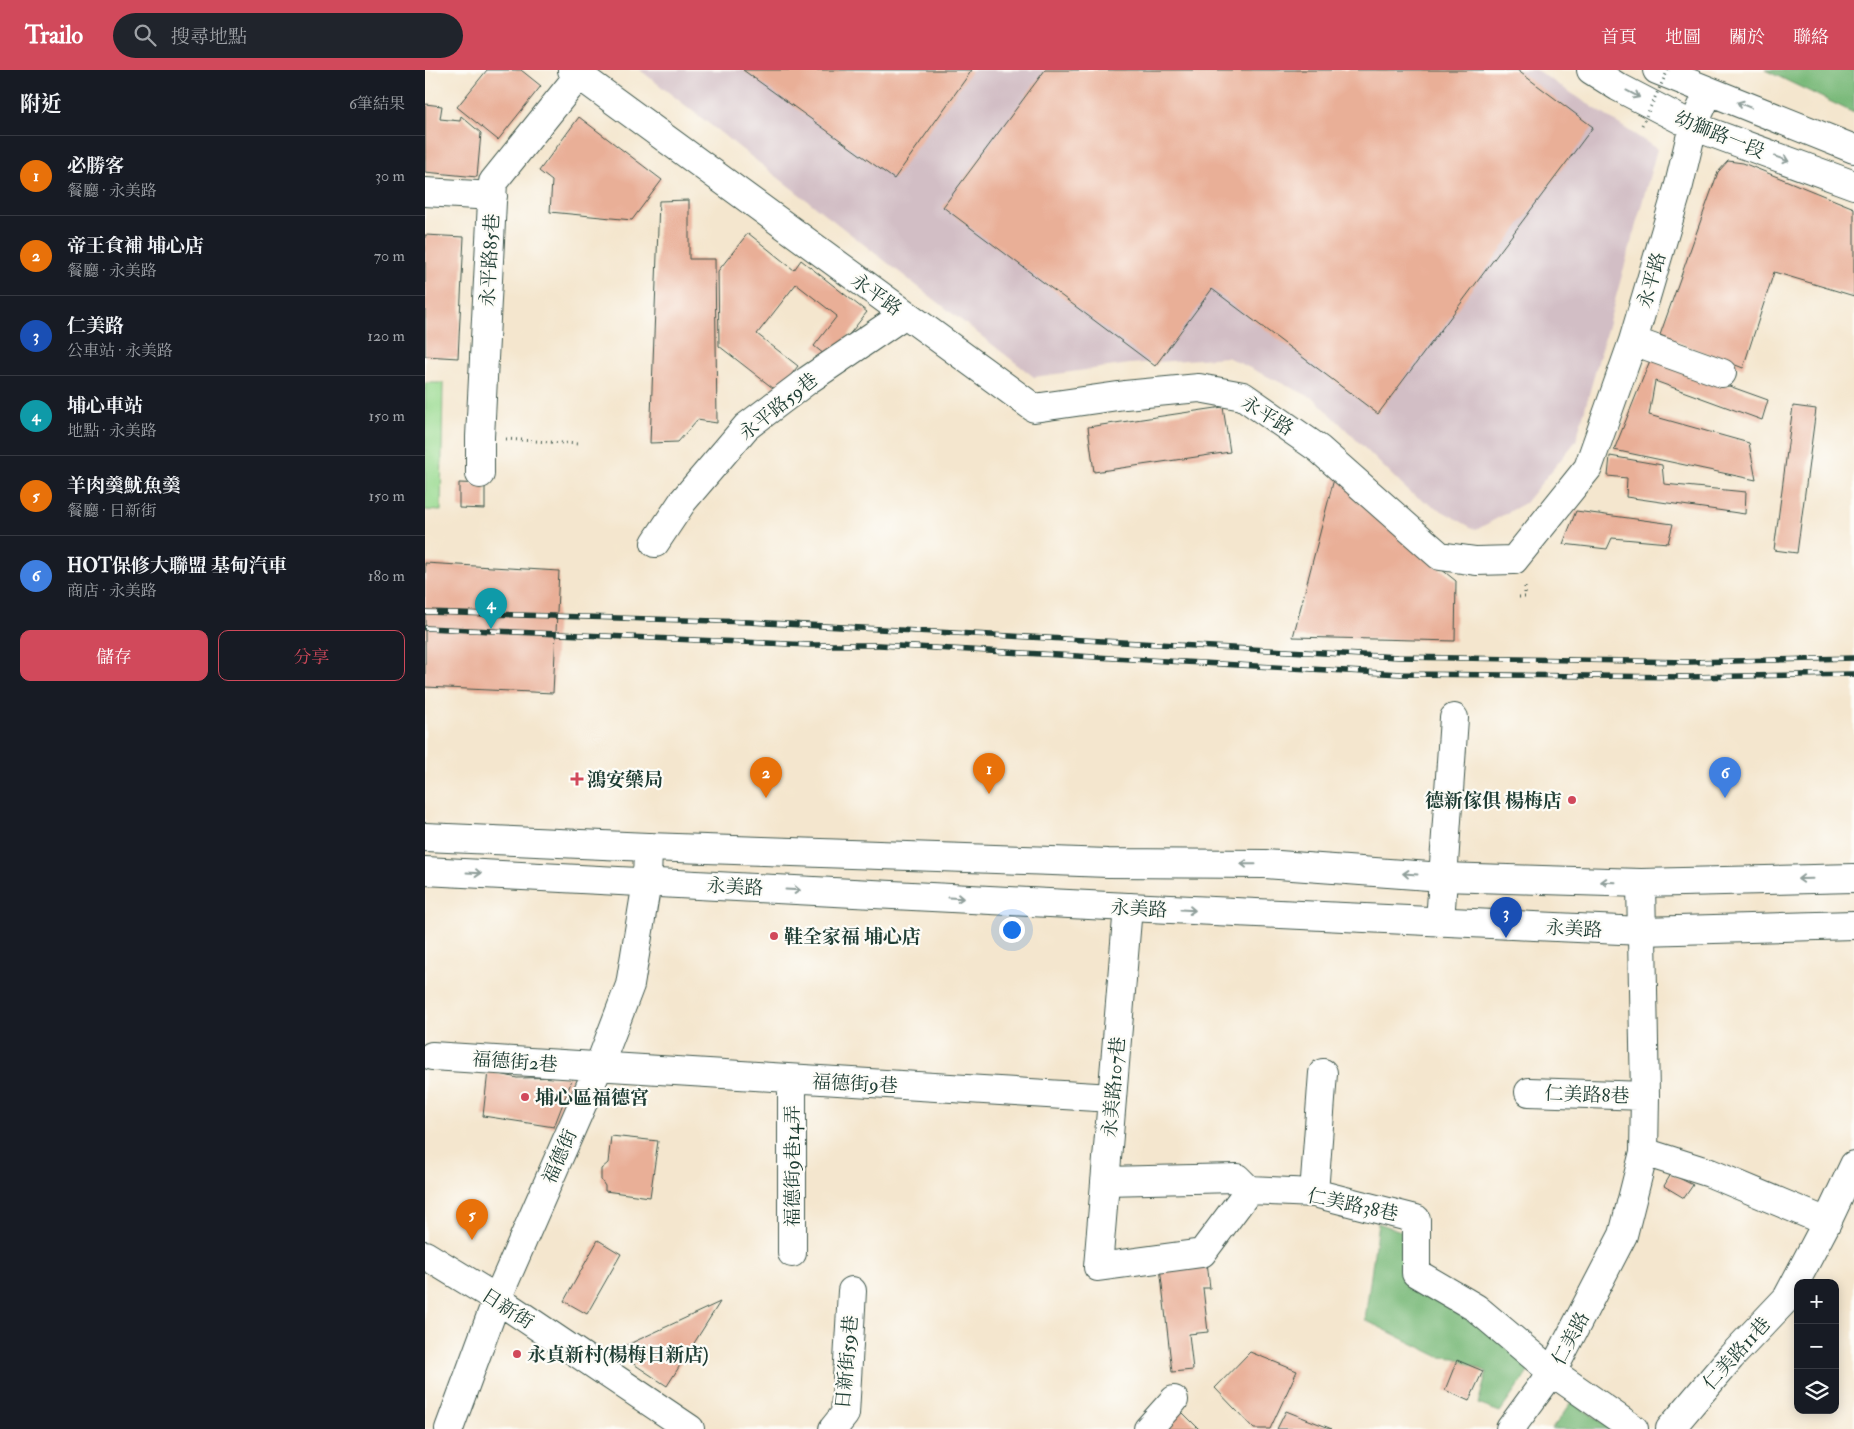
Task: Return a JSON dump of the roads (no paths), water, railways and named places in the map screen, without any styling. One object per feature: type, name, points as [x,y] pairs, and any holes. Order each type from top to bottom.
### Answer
[{"type":"street","name":"幼獅路一段","points":[[1591,70],[1693,126],[1854,185]]},
{"type":"street","name":"幼獅路一段","points":[[1657,70],[1854,149]]},
{"type":"street","name":"永平路","points":[[576,73],[1034,408],[1199,388],[1243,396],[1319,449],[1440,556],[1476,561],[1514,560],[1588,468],[1633,341],[1679,186],[1693,126],[1709,91]]},
{"type":"street","name":"永平路85巷","points":[[480,474],[480,437],[493,182],[576,73]]},
{"type":"street","points":[[425,192],[493,196]]},
{"type":"street","name":"永平路59巷","points":[[655,543],[683,501],[746,427],[807,380],[905,314]]},
{"type":"street","points":[[1633,341],[1722,372]]},
{"type":"street","points":[[1441,922],[1454,718]]},
{"type":"street","name":"永美路","points":[[425,837],[647,847],[1108,863],[1265,864],[1443,877],[1641,883],[1854,878]]},
{"type":"street","name":"福德街","points":[[449,1429],[497,1299],[599,1066],[630,985],[647,882],[647,847]]},
{"type":"street","name":"永美路","points":[[425,871],[1128,908],[1642,931],[1854,925]]},
{"type":"street","name":"仁美路","points":[[1510,1429],[1552,1372],[1623,1235],[1644,1152],[1645,1096],[1641,883]]},
{"type":"street","name":"永美路107巷","points":[[1128,908],[1098,1267],[1202,1253],[1249,1190]]},
{"type":"street","name":"福德街2巷","points":[[432,1056],[599,1066]]},
{"type":"street","name":"福德街9巷","points":[[599,1066],[1112,1098]]},
{"type":"street","points":[[1314,1193],[1323,1073]]},
{"type":"street","name":"福德街9巷14弄","points":[[792,1079],[792,1253]]},
{"type":"street","name":"仁美路8巷","points":[[1529,1092],[1645,1096]]},
{"type":"street","points":[[1644,1152],[1710,1173],[1827,1222]]},
{"type":"street","name":"仁美路11巷","points":[[1670,1429],[1731,1357],[1787,1298],[1827,1222],[1854,1165]]},
{"type":"street","points":[[1105,1181],[1237,1178],[1249,1190]]},
{"type":"street","name":"仁美路38巷","points":[[1249,1190],[1314,1193],[1416,1219],[1416,1273],[1476,1308],[1552,1372]]},
{"type":"street","name":"日新街","points":[[425,1255],[497,1299],[690,1429]]},
{"type":"street","name":"日新街59巷","points":[[833,1429],[845,1414],[852,1292]]},
{"type":"street","points":[[1552,1372],[1634,1429]]},
{"type":"street","points":[[1148,1429],[1174,1400]]},
{"type":"railway","points":[[425,612],[749,622],[1398,657],[1690,662],[1854,658]]},
{"type":"railway","points":[[425,628],[810,645],[879,645],[1401,674],[1688,677],[1854,674]]},
{"type":"place","name":"埔心車站","points":[[491,629]]},
{"type":"place","name":"鴻安藥局","points":[[577,779]]},
{"type":"place","name":"必勝客","points":[[989,794]]},
{"type":"place","name":"帝王食補 埔心店","points":[[766,798]]},
{"type":"place","name":"HOT保修大聯盟 基甸汽車","points":[[1725,798]]},
{"type":"place","name":"德新傢俱 楊梅店","points":[[1572,800]]},
{"type":"place","name":"鞋全家福 埔心店","points":[[774,936]]},
{"type":"place","name":"仁美路","points":[[1506,938]]},
{"type":"place","name":"埔心區福德宮","points":[[525,1097]]},
{"type":"place","name":"羊肉羹魷魚羹","points":[[472,1240]]},
{"type":"place","name":"永貞新村(楊梅日新店)","points":[[517,1354]]}]
